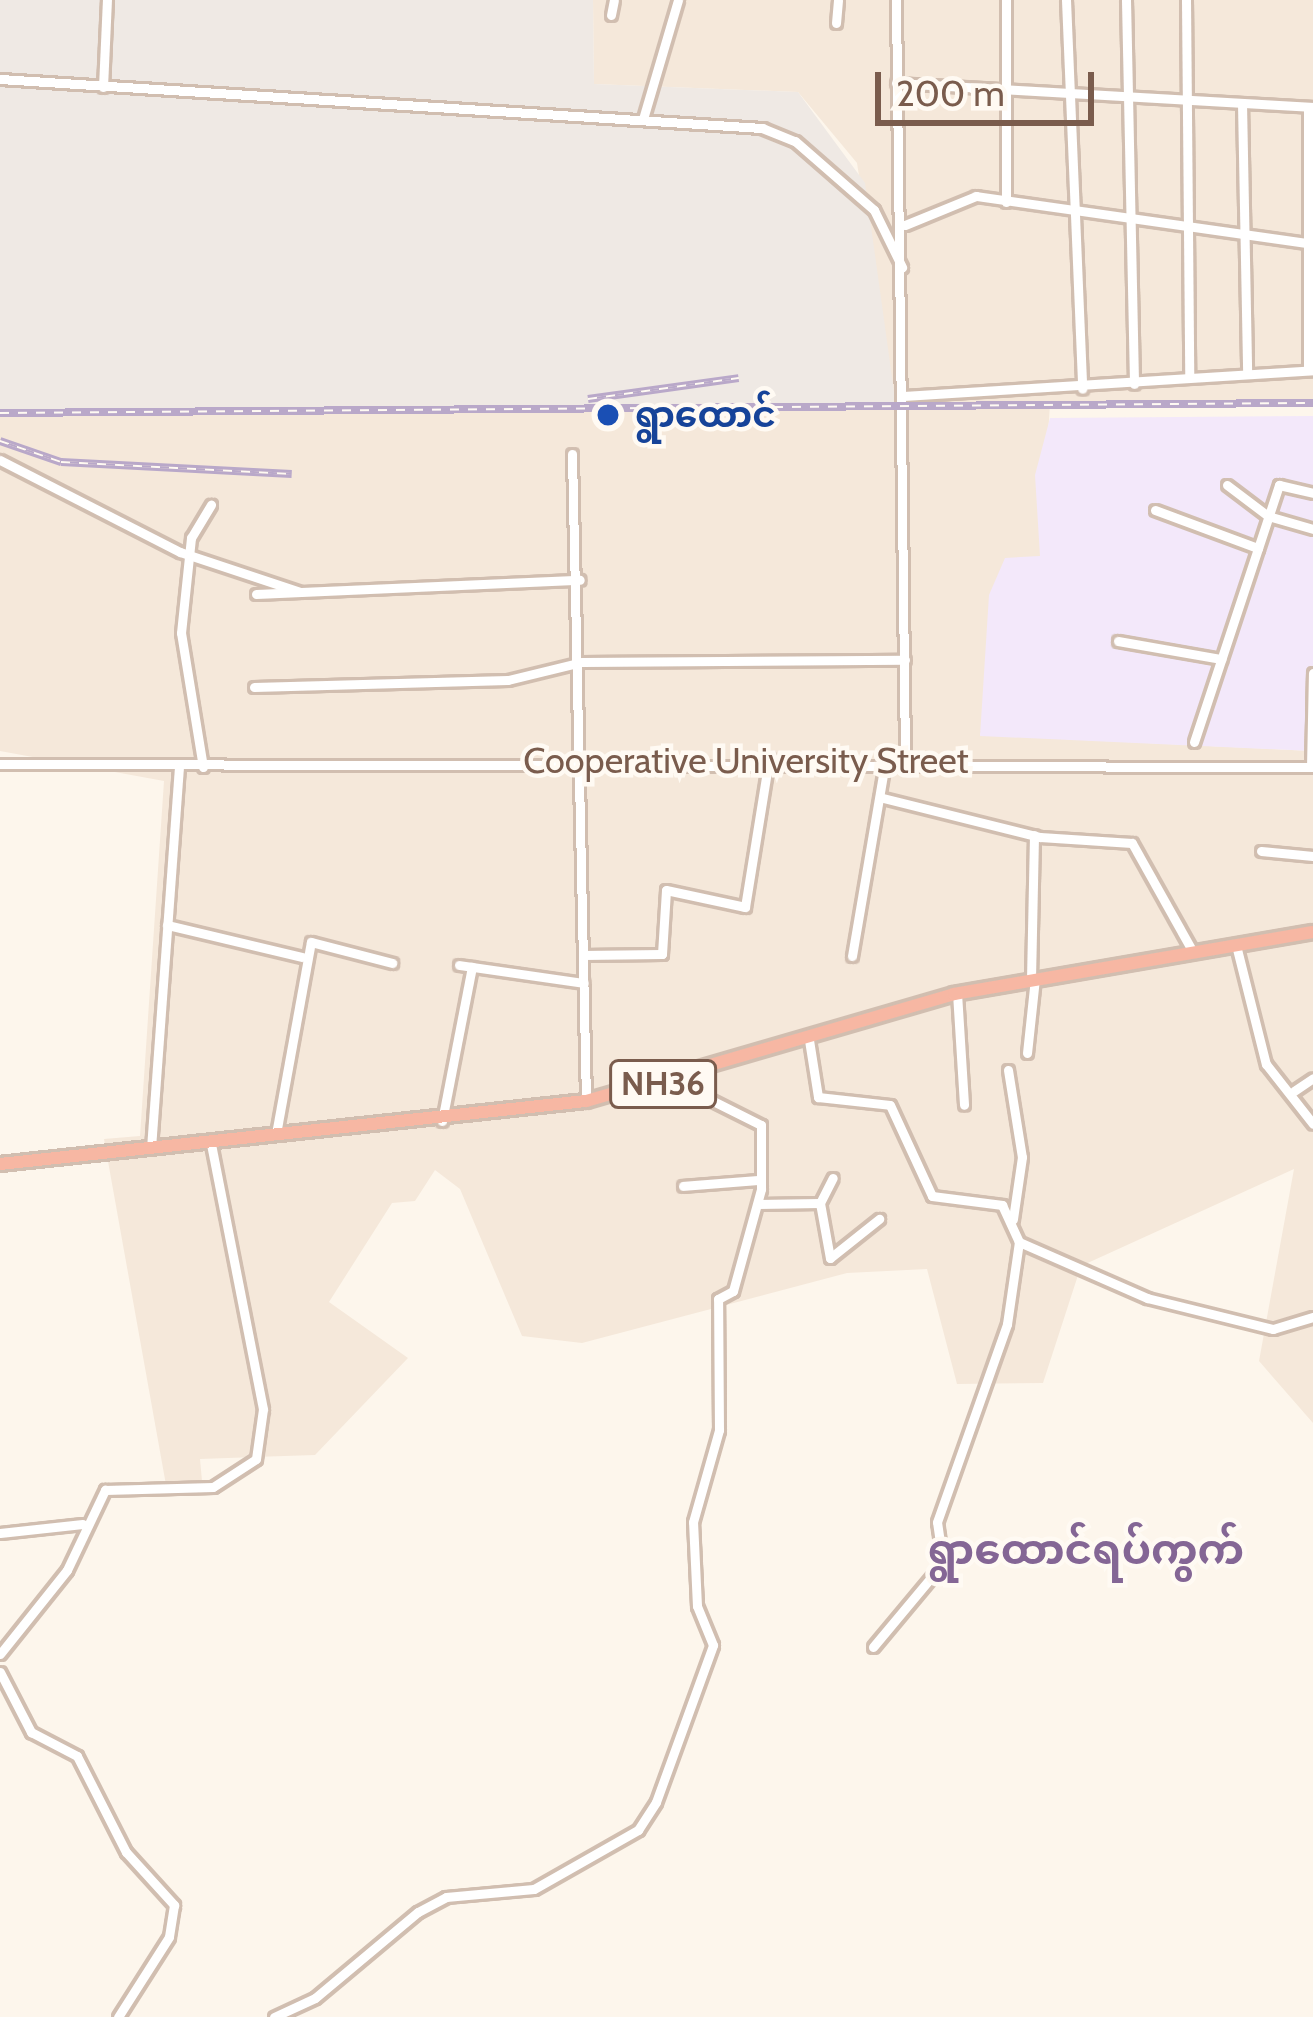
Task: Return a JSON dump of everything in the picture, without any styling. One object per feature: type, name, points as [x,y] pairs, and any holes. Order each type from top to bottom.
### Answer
[{"type":"highway","name":"NH36","points":[[0,1164],[442,1121],[586,1101],[697,1076],[958,994],[1313,932]]},
{"type":"street","points":[[103,87],[106,0]]},
{"type":"street","points":[[611,15],[614,0]]},
{"type":"street","points":[[643,119],[677,0]]},
{"type":"street","points":[[836,23],[838,0]]},
{"type":"street","points":[[896,0],[905,225],[905,759]]},
{"type":"street","points":[[1006,0],[1006,202]]},
{"type":"street","points":[[1066,0],[1066,93],[1082,389]]},
{"type":"street","points":[[1126,0],[1133,384]]},
{"type":"street","points":[[1186,0],[1189,374]]},
{"type":"street","points":[[0,80],[643,119],[795,141],[874,210],[902,267]]},
{"type":"street","points":[[896,83],[1310,107],[1311,370],[1189,374],[1082,389],[904,396]]},
{"type":"street","points":[[1242,103],[1247,373]]},
{"type":"street","points":[[905,225],[976,196],[1311,244]]},
{"type":"street","points":[[572,454],[582,662],[586,1101]]},
{"type":"street","points":[[0,460],[192,556],[300,592]]},
{"type":"street","points":[[1227,485],[1268,516],[1313,529]]},
{"type":"street","points":[[1194,742],[1279,485],[1313,493]]},
{"type":"street","points":[[202,767],[182,656],[192,556],[211,505]]},
{"type":"street","points":[[1155,510],[1258,548]]},
{"type":"street","points":[[256,594],[580,580]]},
{"type":"street","points":[[1118,641],[1221,659]]},
{"type":"street","points":[[254,687],[477,682],[582,662],[904,660]]},
{"type":"street","points":[[1312,767],[1313,674]]},
{"type":"street","points":[[583,955],[662,955],[666,890],[746,907],[770,758]]},
{"type":"street","points":[[852,956],[883,798],[886,758]]},
{"type":"street","name":"Cooperative University Street","points":[[0,764],[178,768],[886,758],[1312,767]]},
{"type":"street","points":[[151,1148],[178,768]]},
{"type":"street","points":[[883,798],[1034,835],[1132,842],[1193,952]]},
{"type":"street","points":[[1028,1053],[1034,835]]},
{"type":"street","points":[[1261,851],[1313,856]]},
{"type":"street","points":[[167,925],[302,957]]},
{"type":"street","points":[[276,1134],[302,957],[318,940],[392,963]]},
{"type":"street","points":[[1236,945],[1266,1064],[1294,1091],[1313,1124]]},
{"type":"street","points":[[459,965],[584,983]]},
{"type":"street","points":[[442,1121],[472,968]]},
{"type":"street","points":[[958,994],[964,1105]]},
{"type":"street","points":[[809,1040],[818,1097],[890,1105],[932,1196],[1002,1205],[1013,1219]]},
{"type":"street","points":[[874,1647],[943,1564],[938,1522],[1007,1324],[1018,1242],[1013,1219],[1022,1157],[1008,1070]]},
{"type":"street","points":[[274,2017],[316,1998],[418,1912],[446,1897],[534,1889],[638,1830],[656,1802],[713,1645],[697,1606],[693,1522],[718,1430],[718,1299],[733,1291],[758,1204],[760,1180],[761,1125],[699,1094],[697,1076]]},
{"type":"street","points":[[1294,1091],[1313,1078]]},
{"type":"street","points":[[0,1654],[67,1570],[83,1524],[105,1490],[213,1487],[256,1459],[263,1409],[211,1143]]},
{"type":"street","points":[[833,1178],[820,1203],[830,1258],[880,1220]]},
{"type":"street","points":[[683,1186],[760,1180]]},
{"type":"street","points":[[758,1204],[820,1203]]},
{"type":"street","points":[[1018,1242],[1214,1317],[1273,1329],[1313,1317]]},
{"type":"street","points":[[0,1533],[83,1524]]},
{"type":"street","points":[[0,1672],[31,1732],[77,1756],[126,1852],[174,1905],[169,1937],[118,2017]]},
{"type":"shaded area","points":[[0,0],[593,0],[594,84],[798,92],[865,183],[896,406],[0,417]]},
{"type":"shaded area","points":[[593,0],[1313,0],[1313,401],[1050,404],[1040,557],[980,735],[1313,751],[1313,1423],[1259,1361],[1294,1169],[1081,1266],[1043,1383],[957,1384],[927,1269],[847,1273],[582,1343],[522,1336],[460,1189],[435,1170],[415,1201],[392,1203],[329,1302],[408,1358],[315,1455],[200,1459],[202,1481],[166,1485],[104,1139],[140,1136],[164,781],[0,751],[0,417],[895,406],[857,163],[798,92],[594,84]]},
{"type":"shaded area","points":[[1313,416],[1313,751],[980,736],[989,595],[1005,558],[1040,556],[1035,475],[1050,418]]},
{"type":"railway","points":[[588,399],[739,378]]},
{"type":"railway","points":[[0,413],[1313,403]]},
{"type":"railway","points":[[0,441],[61,462],[292,474]]},
{"type":"place","name":"ရွာထောင်","points":[[608,415]]},
{"type":"district","name":"ရွာထောင်ရပ်ကွက်","points":[[1086,1549]]}]
